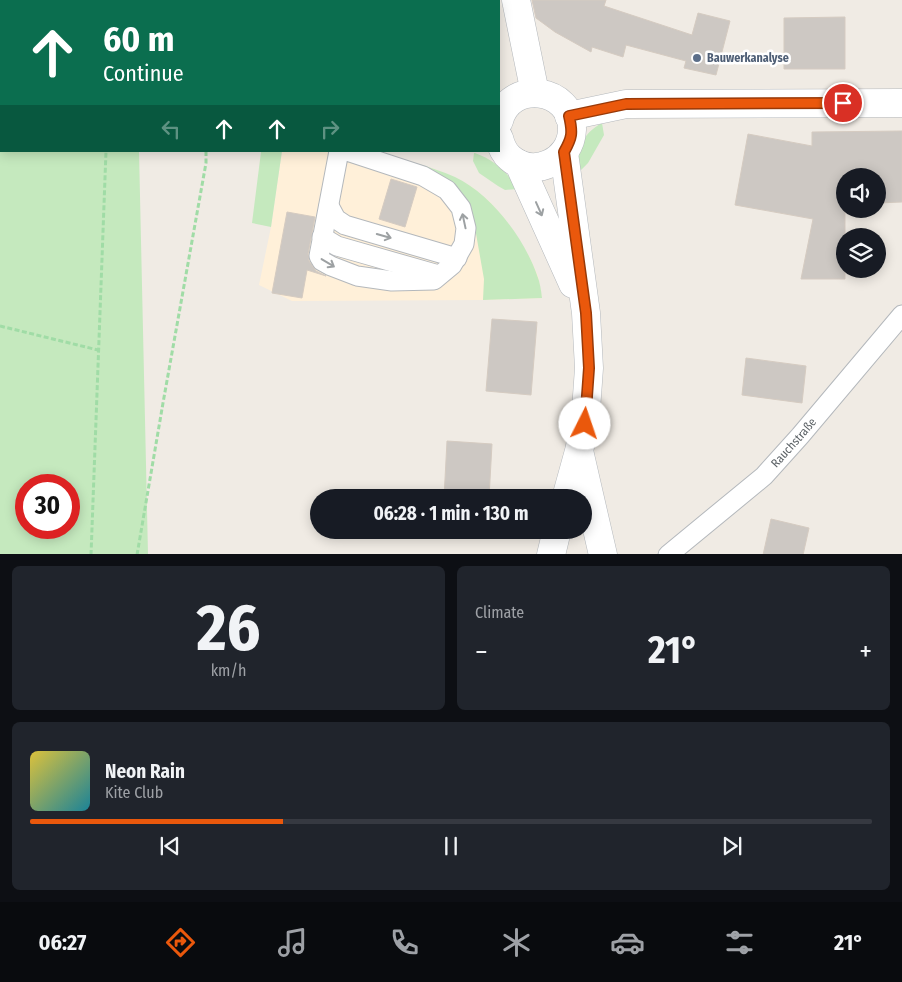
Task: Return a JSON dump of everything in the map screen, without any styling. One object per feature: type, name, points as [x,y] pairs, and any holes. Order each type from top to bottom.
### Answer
[{"type":"street","points":[[516,0],[535,92]]},
{"type":"street","points":[[501,112],[513,99],[524,94],[535,92],[546,94],[564,106],[572,129],[570,141],[564,152],[555,161],[543,166],[531,167],[505,149]]},
{"type":"street","points":[[569,116],[626,104],[902,103]]},
{"type":"street","points":[[505,149],[586,313]]},
{"type":"street","points":[[564,152],[586,313],[589,368],[585,424],[568,489]]},
{"type":"street","points":[[579,451],[604,554]]},
{"type":"street","points":[[551,554],[555,539]]},
{"type":"lane","points":[[339,152],[322,237],[337,246],[440,275],[452,265],[464,244],[466,228],[461,208],[447,190],[423,176],[350,152]]},
{"type":"lane","points":[[329,206],[336,219],[345,225],[457,258]]},
{"type":"lane","name":"Rauchstraße","points":[[668,554],[764,476],[902,315]]},
{"type":"path","points":[[90,554],[106,152]]},
{"type":"path","points":[[137,554],[206,163],[206,152]]},
{"type":"path","points":[[0,326],[98,350]]},
{"type":"shaded area","points":[[282,152],[378,152],[437,170],[456,178],[472,187],[490,202],[504,218],[530,258],[538,276],[542,298],[292,301],[259,285],[271,227]]},
{"type":"green space","points":[[602,123],[604,135],[588,163],[575,173],[571,168],[582,142],[595,127]]},
{"type":"green space","points":[[0,152],[139,152],[148,554],[0,554]]},
{"type":"green space","points":[[261,152],[282,152],[271,227],[252,223]]},
{"type":"green space","points":[[378,152],[426,166],[455,177],[481,194],[505,218],[524,246],[538,278],[542,298],[483,300],[484,279],[471,209],[460,192],[449,180]]},
{"type":"green space","points":[[474,153],[500,167],[517,189],[505,190],[479,173],[473,161]]},
{"type":"building","points":[[532,0],[606,0],[604,6],[692,35],[698,13],[730,21],[716,75],[684,68],[686,61],[626,45],[623,57],[592,47],[591,52],[555,32],[536,18]]},
{"type":"building","points":[[845,17],[845,69],[784,69],[784,18]]},
{"type":"building","points":[[902,131],[902,202],[886,203],[886,168],[836,168],[836,218],[845,218],[845,228],[836,228],[836,278],[845,279],[801,279],[813,219],[735,205],[748,134],[812,146],[812,132]]},
{"type":"building","points":[[391,179],[417,187],[405,227],[379,219]]},
{"type":"building","points":[[287,212],[315,217],[308,254],[309,261],[316,271],[326,276],[307,270],[302,298],[272,293]]},
{"type":"building","points":[[492,319],[537,322],[531,395],[486,391]]},
{"type":"building","points":[[746,358],[806,366],[802,403],[742,395]]},
{"type":"building","points":[[447,441],[492,444],[490,489],[444,489]]},
{"type":"building","points":[[771,519],[809,528],[803,554],[763,554]]},
{"type":"place","name":"Bauwerkanalyse","points":[[697,58]]},
{"type":"route","points":[[585,424],[589,368],[586,313],[564,152],[570,141],[572,129],[569,116],[626,104],[843,103]]}]
